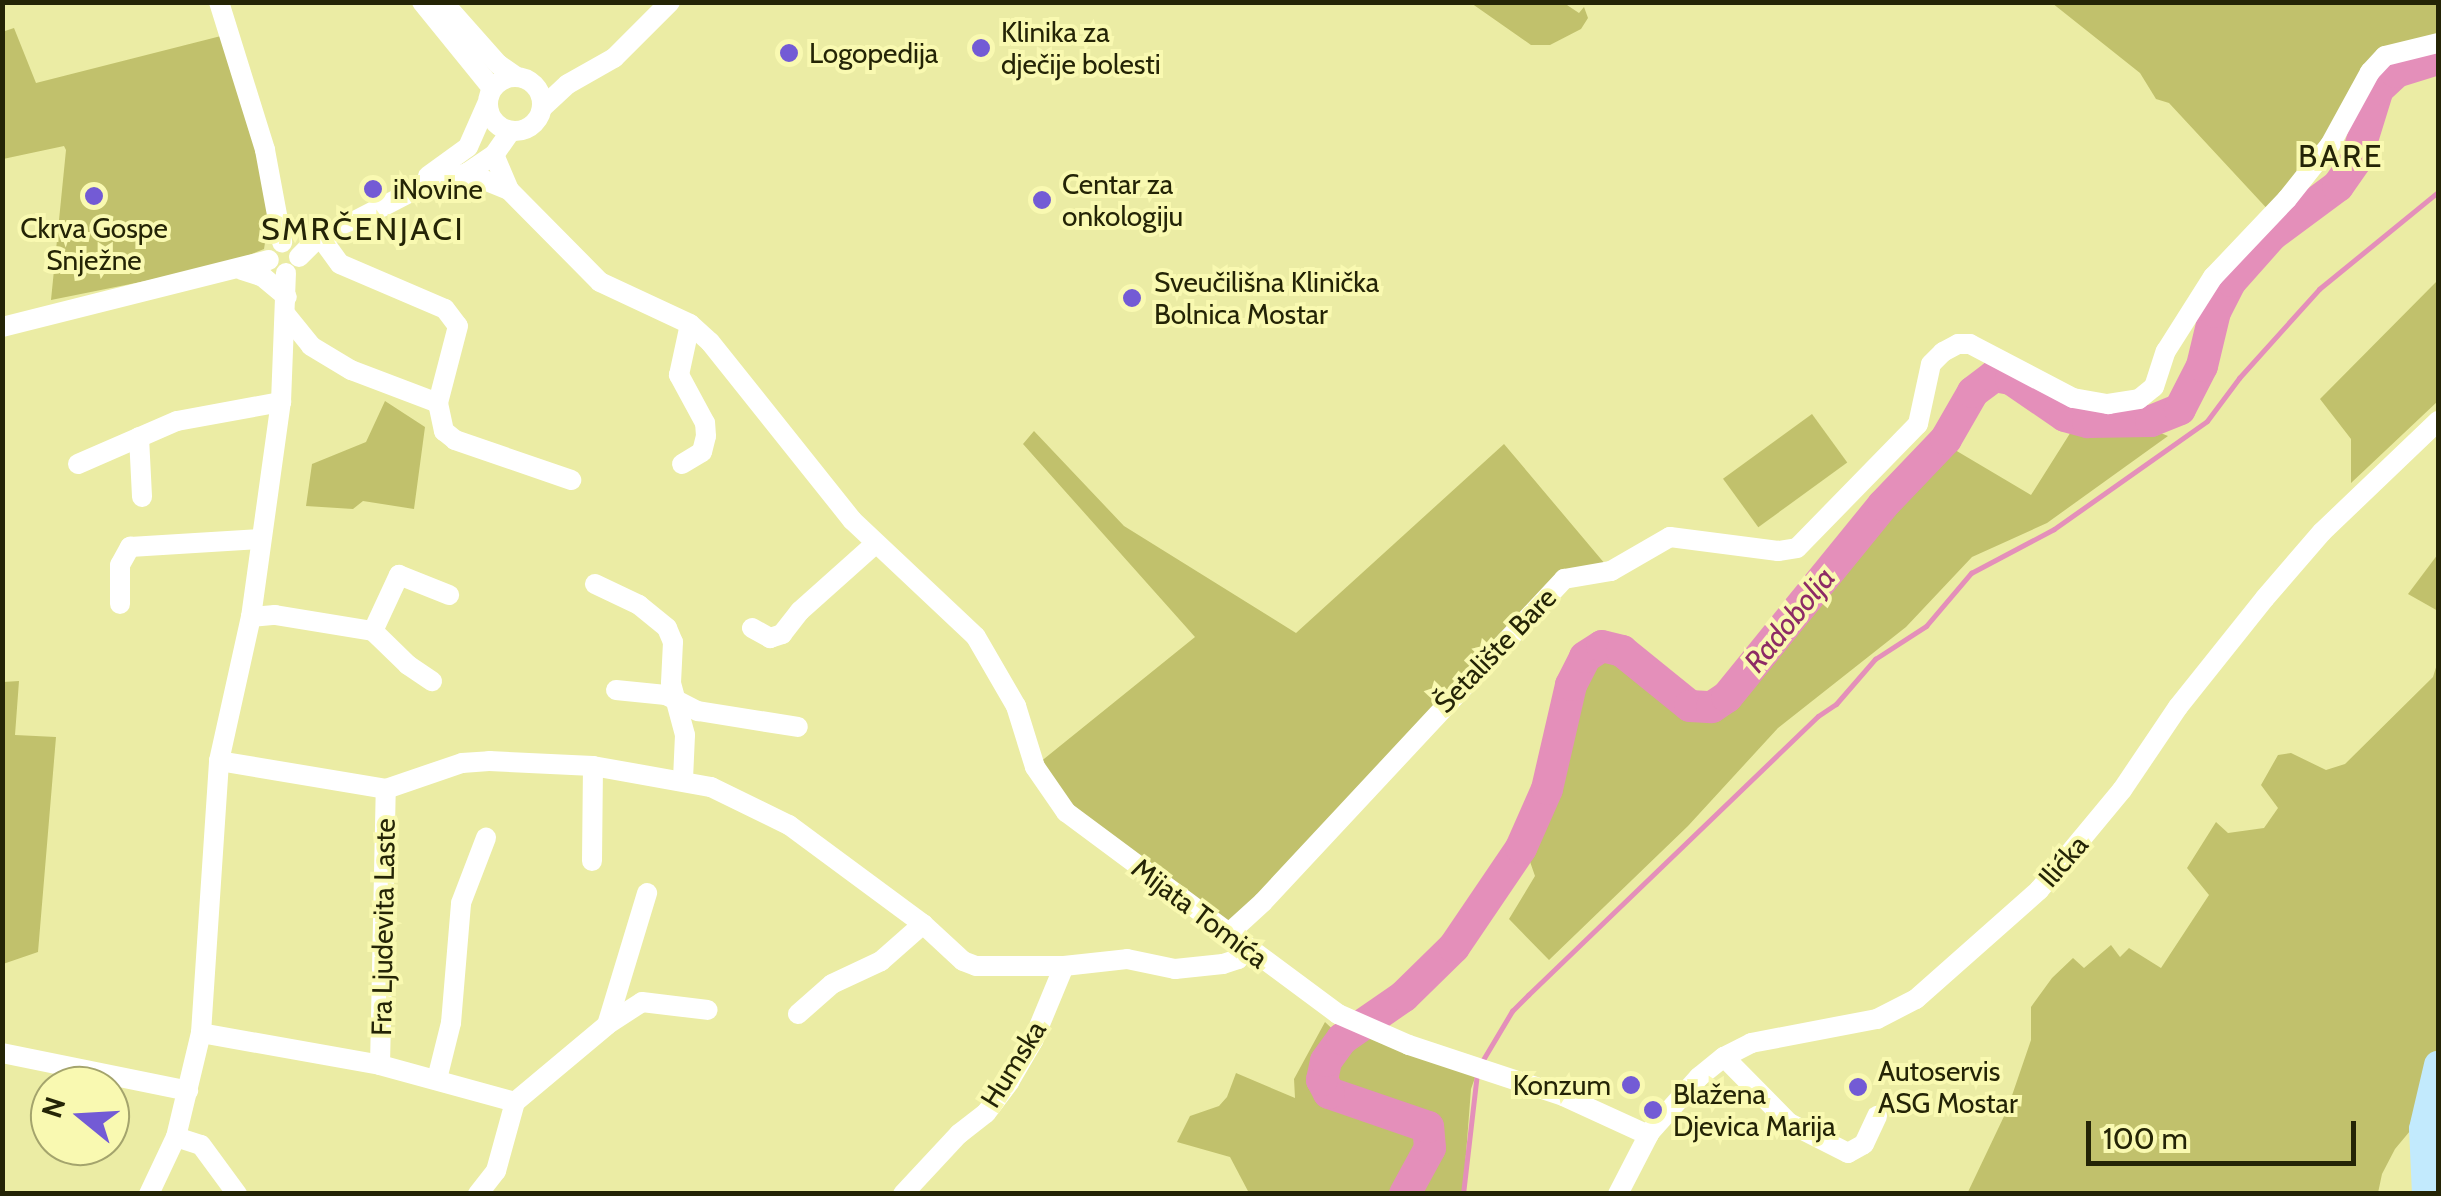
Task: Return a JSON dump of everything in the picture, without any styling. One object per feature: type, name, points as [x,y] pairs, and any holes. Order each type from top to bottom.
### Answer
[{"type":"main road","points":[[2426,1194],[2423,1129],[2438,1065]]},
{"type":"street","points":[[149,1194],[176,1137],[202,1034],[219,761],[251,617],[290,321],[285,255],[265,150],[219,2]]},
{"type":"street","points":[[422,2],[490,96],[492,119],[511,131]]},
{"type":"street","points":[[443,2],[539,97]]},
{"type":"street","points":[[539,97],[614,58],[670,2]]},
{"type":"street","name":"Šetalište Bare","points":[[1228,934],[1564,579],[1611,572],[1670,538],[1778,552],[1797,548],[1918,424],[1931,364],[1943,352],[1958,344],[1970,344],[2032,380],[2073,398],[2108,404],[2139,400],[2154,387],[2166,351],[2213,277],[2330,145],[2370,72],[2385,56],[2438,42]]},
{"type":"street","points":[[285,255],[462,153],[478,131],[490,96],[515,76]]},
{"type":"street","points":[[2,326],[242,270],[285,255],[413,192],[467,173],[494,155],[511,131],[534,124],[539,97]]},
{"type":"street","name":"Mijata Tomića","points":[[494,155],[509,190],[600,282],[690,324],[728,361],[875,544],[947,607],[992,660],[1016,706],[1035,767],[1066,812],[1338,1014],[1564,1096],[1648,1135]]},
{"type":"street","name":"Mijata Tomića","points":[[467,173],[509,190]]},
{"type":"street","points":[[321,238],[340,264],[445,309],[458,326],[438,404],[444,431],[454,440],[571,480]]},
{"type":"street","points":[[242,270],[262,277],[311,346],[352,370],[438,404]]},
{"type":"street","points":[[682,464],[702,452],[706,436],[705,424],[679,375],[690,324]]},
{"type":"street","points":[[78,464],[196,416],[281,402]]},
{"type":"street","name":"Ilićka","points":[[1618,1194],[1648,1135],[1699,1076],[1724,1057],[1751,1043],[1877,1019],[1916,999],[1978,946],[2066,860],[2211,664],[2322,532],[2438,420]]},
{"type":"street","points":[[139,437],[142,497]]},
{"type":"street","points":[[120,604],[120,565],[130,547],[260,539]]},
{"type":"street","points":[[752,628],[770,638],[782,634],[800,611],[875,544]]},
{"type":"street","points":[[373,631],[399,575],[449,595]]},
{"type":"street","points":[[596,584],[638,605],[666,628],[673,642],[671,683],[685,735],[683,779]]},
{"type":"street","points":[[251,617],[275,614],[373,631],[408,665],[432,681]]},
{"type":"street","points":[[616,690],[666,695],[698,711],[798,727]]},
{"type":"street","name":"Fra Ljudevita Laste","points":[[219,761],[386,789],[462,763],[564,763],[683,779],[712,787],[790,825],[923,924],[962,961],[976,966],[1064,966],[1127,959],[1175,969],[1223,964],[1238,959],[1246,948]]},
{"type":"street","points":[[592,861],[593,766]]},
{"type":"street","name":"Fra Ljudevita Laste","points":[[380,1066],[386,789]]},
{"type":"street","points":[[437,1078],[451,1022],[461,903],[486,838]]},
{"type":"street","points":[[606,1026],[647,892]]},
{"type":"street","points":[[798,1014],[832,984],[880,960],[923,924]]},
{"type":"street","name":"Humska","points":[[904,1194],[959,1134],[986,1113],[1010,1082],[1033,1041],[1064,966]]},
{"type":"street","points":[[478,1194],[496,1171],[514,1102],[621,1012],[642,1002],[708,1010]]},
{"type":"street","name":"Fra Ljudevita Laste","points":[[202,1034],[437,1078],[514,1102]]},
{"type":"street","points":[[2,1053],[188,1091]]},
{"type":"street","points":[[1724,1057],[1789,1123],[1848,1153],[1864,1144],[1877,1116]]},
{"type":"street","points":[[176,1137],[201,1144],[237,1194]]},
{"type":"shaded area","points":[[1471,3],[1564,3],[1579,13],[1584,7],[1588,18],[1581,29],[1550,45],[1531,45]]},
{"type":"shaded area","points":[[2052,3],[2438,3],[2438,43],[2385,56],[2272,214],[2169,103],[2156,99],[2140,73]]},
{"type":"shaded area","points":[[14,28],[36,83],[221,36],[272,200],[264,249],[225,265],[51,300],[66,150],[64,146],[3,159],[2,32]]},
{"type":"shaded area","points":[[2438,280],[2438,401],[2351,483],[2351,439],[2320,399]]},
{"type":"shaded area","points":[[385,401],[425,427],[414,509],[363,501],[353,509],[306,506],[312,464],[366,442]]},
{"type":"shaded area","points":[[1812,414],[1847,463],[1758,527],[1723,479]]},
{"type":"shaded area","points":[[2074,427],[2146,427],[2168,436],[2047,523],[1972,557],[1906,627],[1778,728],[1688,826],[1549,960],[1509,919],[1535,876],[1528,856],[1549,802],[1590,664],[1603,656],[1618,661],[1682,713],[1709,716],[1737,697],[1950,447],[2031,495]]},
{"type":"shaded area","points":[[1034,431],[1124,526],[1296,633],[1504,444],[1611,571],[1572,576],[1228,934],[1125,858],[1034,767],[1195,637],[1023,444]]},
{"type":"shaded area","points":[[2438,554],[2438,611],[2408,594]]},
{"type":"shaded area","points":[[2438,661],[2438,1120],[2420,1119],[2395,1149],[2382,1174],[2378,1193],[1967,1194],[2007,1110],[2031,1040],[2031,1007],[2052,978],[2073,958],[2084,968],[2111,945],[2120,957],[2129,948],[2161,968],[2209,895],[2187,868],[2216,822],[2228,833],[2264,828],[2278,808],[2261,785],[2278,755],[2291,753],[2326,770],[2345,764],[2433,677]]},
{"type":"shaded area","points":[[19,681],[15,735],[56,737],[38,952],[3,964],[3,682]]},
{"type":"shaded area","points":[[1325,1022],[1342,1038],[1356,1029],[1369,1039],[1390,1036],[1477,1072],[1471,1089],[1463,1193],[1249,1193],[1230,1157],[1177,1142],[1190,1116],[1219,1106],[1227,1097],[1236,1073],[1295,1098],[1294,1079]]},
{"type":"waterway","name":"Radobolja","points":[[1405,1194],[1430,1148],[1428,1127],[1329,1093],[1322,1080],[1326,1061],[1342,1039],[1404,996],[1454,947],[1521,848],[1547,789],[1571,685],[1585,657],[1602,646],[1622,651],[1690,706],[1712,707],[1727,697],[1883,505],[1946,439],[1973,392],[1994,376],[2011,379],[2065,416],[2088,422],[2151,421],[2180,409],[2202,366],[2215,312],[2231,281],[2272,235],[2338,186],[2356,160],[2378,89],[2396,72],[2438,59]]},
{"type":"waterway","name":"Radobolja","points":[[1481,1063],[1512,1011],[1818,716],[1836,704],[1875,659],[1926,626],[1971,573],[2054,529],[2207,421],[2239,378],[2319,289],[2438,192]]},
{"type":"waterway","name":"Radobolja","points":[[1463,1194],[1477,1073]]},
{"type":"place","name":"Klinika za dječije bolesti","points":[[981,48]]},
{"type":"place","name":"Logopedija","points":[[789,53]]},
{"type":"place","name":"iNovine","points":[[373,189]]},
{"type":"place","name":"Ckrva Gospe Snježne","points":[[94,196]]},
{"type":"place","name":"Centar za onkologiju","points":[[1042,200]]},
{"type":"place","name":"Sveučilišna Klinička Bolnica Mostar","points":[[1132,298]]},
{"type":"place","name":"Konzum","points":[[1631,1085]]},
{"type":"place","name":"Autoservis ASG Mostar","points":[[1858,1087]]},
{"type":"place","name":"Blažena Djevica Marija","points":[[1653,1110]]},
{"type":"district","name":"BARE","points":[[2341,156]]},
{"type":"district","name":"SMRČENJACI","points":[[363,229]]}]
